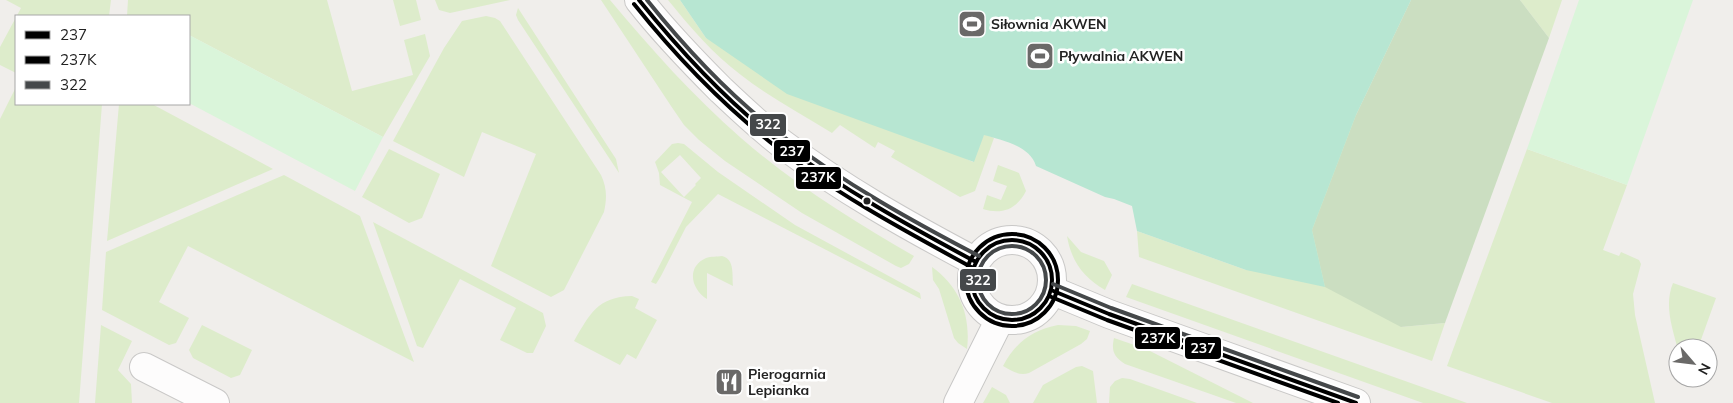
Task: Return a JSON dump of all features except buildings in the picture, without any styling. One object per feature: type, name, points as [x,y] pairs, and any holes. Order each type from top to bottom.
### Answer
[{"type":"street","points":[[639,0],[695,64],[779,142],[866,202],[976,262]]},
{"type":"street","points":[[1011,240],[1024,242],[1034,247],[1046,259],[1051,274],[1051,290],[1047,299],[1036,313],[1019,320],[1000,319],[990,315],[982,308],[976,299],[971,278],[976,262],[987,247],[998,242],[1011,240]]},
{"type":"street","points":[[1051,290],[1109,314],[1356,403]]},
{"type":"street","points":[[958,403],[1000,319]]},
{"type":"street","points":[[144,366],[215,403]]},
{"type":"green space","points":[[6,0],[111,0],[109,15],[18,15],[21,8]]},
{"type":"green space","points":[[128,0],[327,0],[352,91],[413,75],[404,40],[425,34],[430,56],[383,137],[190,36],[190,15],[127,15]]},
{"type":"green space","points":[[393,0],[416,0],[421,20],[400,26]]},
{"type":"green space","points":[[435,0],[510,0],[450,13],[439,10]]},
{"type":"green space","points":[[601,0],[610,0],[673,72],[741,138],[824,201],[914,256],[909,264],[901,268],[896,266],[802,213],[725,161],[699,140],[684,125]]},
{"type":"green space","points":[[668,0],[680,0],[706,38],[973,162],[984,134],[994,138],[975,191],[960,197],[891,157],[895,151],[878,142],[875,148],[840,125],[832,133],[774,98],[731,67],[711,49]]},
{"type":"green space","points":[[680,0],[1411,0],[1356,115],[1312,230],[1325,287],[1246,270],[1137,231],[1132,206],[1105,197],[1036,166],[1028,153],[1007,142],[984,135],[974,162],[787,94],[706,38]]},
{"type":"green space","points":[[1411,0],[1356,115],[1401,327],[1445,323],[1432,361],[1139,257],[1137,231],[1246,270]]},
{"type":"green space","points":[[1411,0],[1520,0],[1549,38],[1445,323],[1401,327],[1325,287],[1312,230],[1356,115]]},
{"type":"green space","points":[[1520,0],[1562,0],[1549,38],[1523,4]]},
{"type":"green space","points":[[1579,0],[1693,0],[1627,185],[1527,149]]},
{"type":"green space","points":[[518,8],[616,159],[619,173],[518,20],[516,15]]},
{"type":"green space","points":[[486,16],[500,21],[601,175],[604,184],[606,198],[604,212],[564,290],[551,297],[491,266],[536,154],[482,132],[464,177],[393,141],[444,48],[462,21]]},
{"type":"green space","points":[[15,19],[15,72],[0,65],[0,47]]},
{"type":"green space","points":[[190,36],[383,137],[355,191],[190,104]]},
{"type":"green space","points":[[15,89],[15,105],[102,105],[79,403],[0,403],[0,119]]},
{"type":"green space","points":[[119,105],[154,105],[273,169],[107,241]]},
{"type":"green space","points":[[672,144],[684,144],[718,172],[795,225],[920,293],[921,299],[718,194],[686,227],[656,284],[651,282],[692,202],[660,185],[659,173],[655,162]],"holes":[[[680,155],[701,178],[684,197],[661,172]]]},
{"type":"green space","points":[[389,149],[440,174],[422,218],[409,223],[362,197]]},
{"type":"green space","points":[[1527,149],[1627,185],[1603,250],[1619,256],[1621,252],[1639,260],[1641,264],[1633,294],[1635,315],[1655,403],[1552,403],[1447,366]]},
{"type":"green space","points":[[998,165],[1019,173],[1026,191],[1018,202],[1008,209],[990,211],[983,209],[987,195],[1001,200],[1007,186],[993,181]]},
{"type":"green space","points":[[284,175],[360,216],[414,362],[188,246],[159,302],[189,318],[176,343],[169,345],[102,310],[106,252]]},
{"type":"green space","points":[[373,222],[543,313],[546,326],[533,353],[527,353],[500,340],[516,308],[460,279],[423,348],[417,346]]},
{"type":"green space","points":[[1067,236],[1081,252],[1104,261],[1112,275],[1105,290],[1091,280],[1075,261]]},
{"type":"green space","points":[[722,256],[729,260],[731,264],[733,286],[707,273],[707,299],[697,290],[694,284],[693,272],[695,267],[706,258]]},
{"type":"green space","points":[[932,267],[950,284],[962,303],[967,325],[967,349],[954,338],[939,289],[933,280]]},
{"type":"green space","points":[[1673,283],[1716,298],[1702,338],[1675,338],[1669,308],[1670,291]]},
{"type":"green space","points":[[1132,284],[1467,403],[1423,403],[1126,297]]},
{"type":"green space","points":[[632,296],[639,299],[635,308],[657,320],[636,359],[627,354],[620,365],[574,341],[590,315],[602,304],[620,297]]},
{"type":"green space","points":[[101,325],[132,341],[118,370],[131,384],[132,403],[95,403]]},
{"type":"green space","points":[[202,325],[252,350],[240,375],[231,378],[193,358],[189,350]]},
{"type":"green space","points":[[1058,325],[1076,326],[1090,331],[1087,339],[1081,344],[1029,373],[1019,373],[1003,366],[1013,351],[1025,339],[1040,330]]},
{"type":"green space","points":[[1114,338],[1146,349],[1253,403],[1236,403],[1125,364],[1114,353]]},
{"type":"green space","points":[[1082,366],[1093,371],[1097,403],[1033,403],[1043,385],[1076,367]]},
{"type":"green space","points":[[1122,378],[1130,379],[1197,403],[1109,403],[1110,387],[1115,381]]},
{"type":"green space","points":[[992,387],[1006,395],[1010,403],[983,403]]},
{"type":"transit line","name":"237","points":[[639,0],[671,39],[706,76],[761,128],[804,160],[852,191],[901,221],[976,262]]},
{"type":"transit line","name":"322","points":[[647,0],[711,73],[747,107],[784,137],[879,201],[979,256]]},
{"type":"transit line","name":"237K","points":[[634,4],[698,77],[733,111],[770,142],[843,194],[894,225],[973,268]]},
{"type":"transit line","name":"237K","points":[[1012,234],[1030,237],[1045,247],[1055,262],[1058,280],[1055,298],[1045,313],[1030,323],[1012,326],[994,323],[979,313],[969,298],[966,280],[969,262],[979,247],[994,237],[1012,234]]},
{"type":"transit line","name":"237","points":[[1012,240],[1027,243],[1040,252],[1049,265],[1052,280],[1049,295],[1040,308],[1027,317],[1012,320],[997,317],[984,308],[975,295],[972,280],[975,265],[984,252],[997,243],[1012,240]]},
{"type":"transit line","name":"322","points":[[1012,246],[1025,249],[1036,256],[1043,267],[1046,280],[1043,293],[1036,304],[1025,311],[1012,314],[999,311],[988,304],[981,293],[978,280],[981,267],[988,256],[999,249],[1012,246]]},
{"type":"transit line","name":"322","points":[[1053,284],[1111,308],[1358,397]]},
{"type":"transit line","name":"237","points":[[1051,290],[1109,314],[1356,403]]},
{"type":"transit line","name":"237K","points":[[1049,296],[1107,320],[1338,403]]},
{"type":"place","name":"Siłownia AKWEN","points":[[972,24]]},
{"type":"place","name":"Pływalnia AKWEN","points":[[1040,56]]},
{"type":"place","name":"Pierogarnia Lepianka","points":[[729,382]]}]
